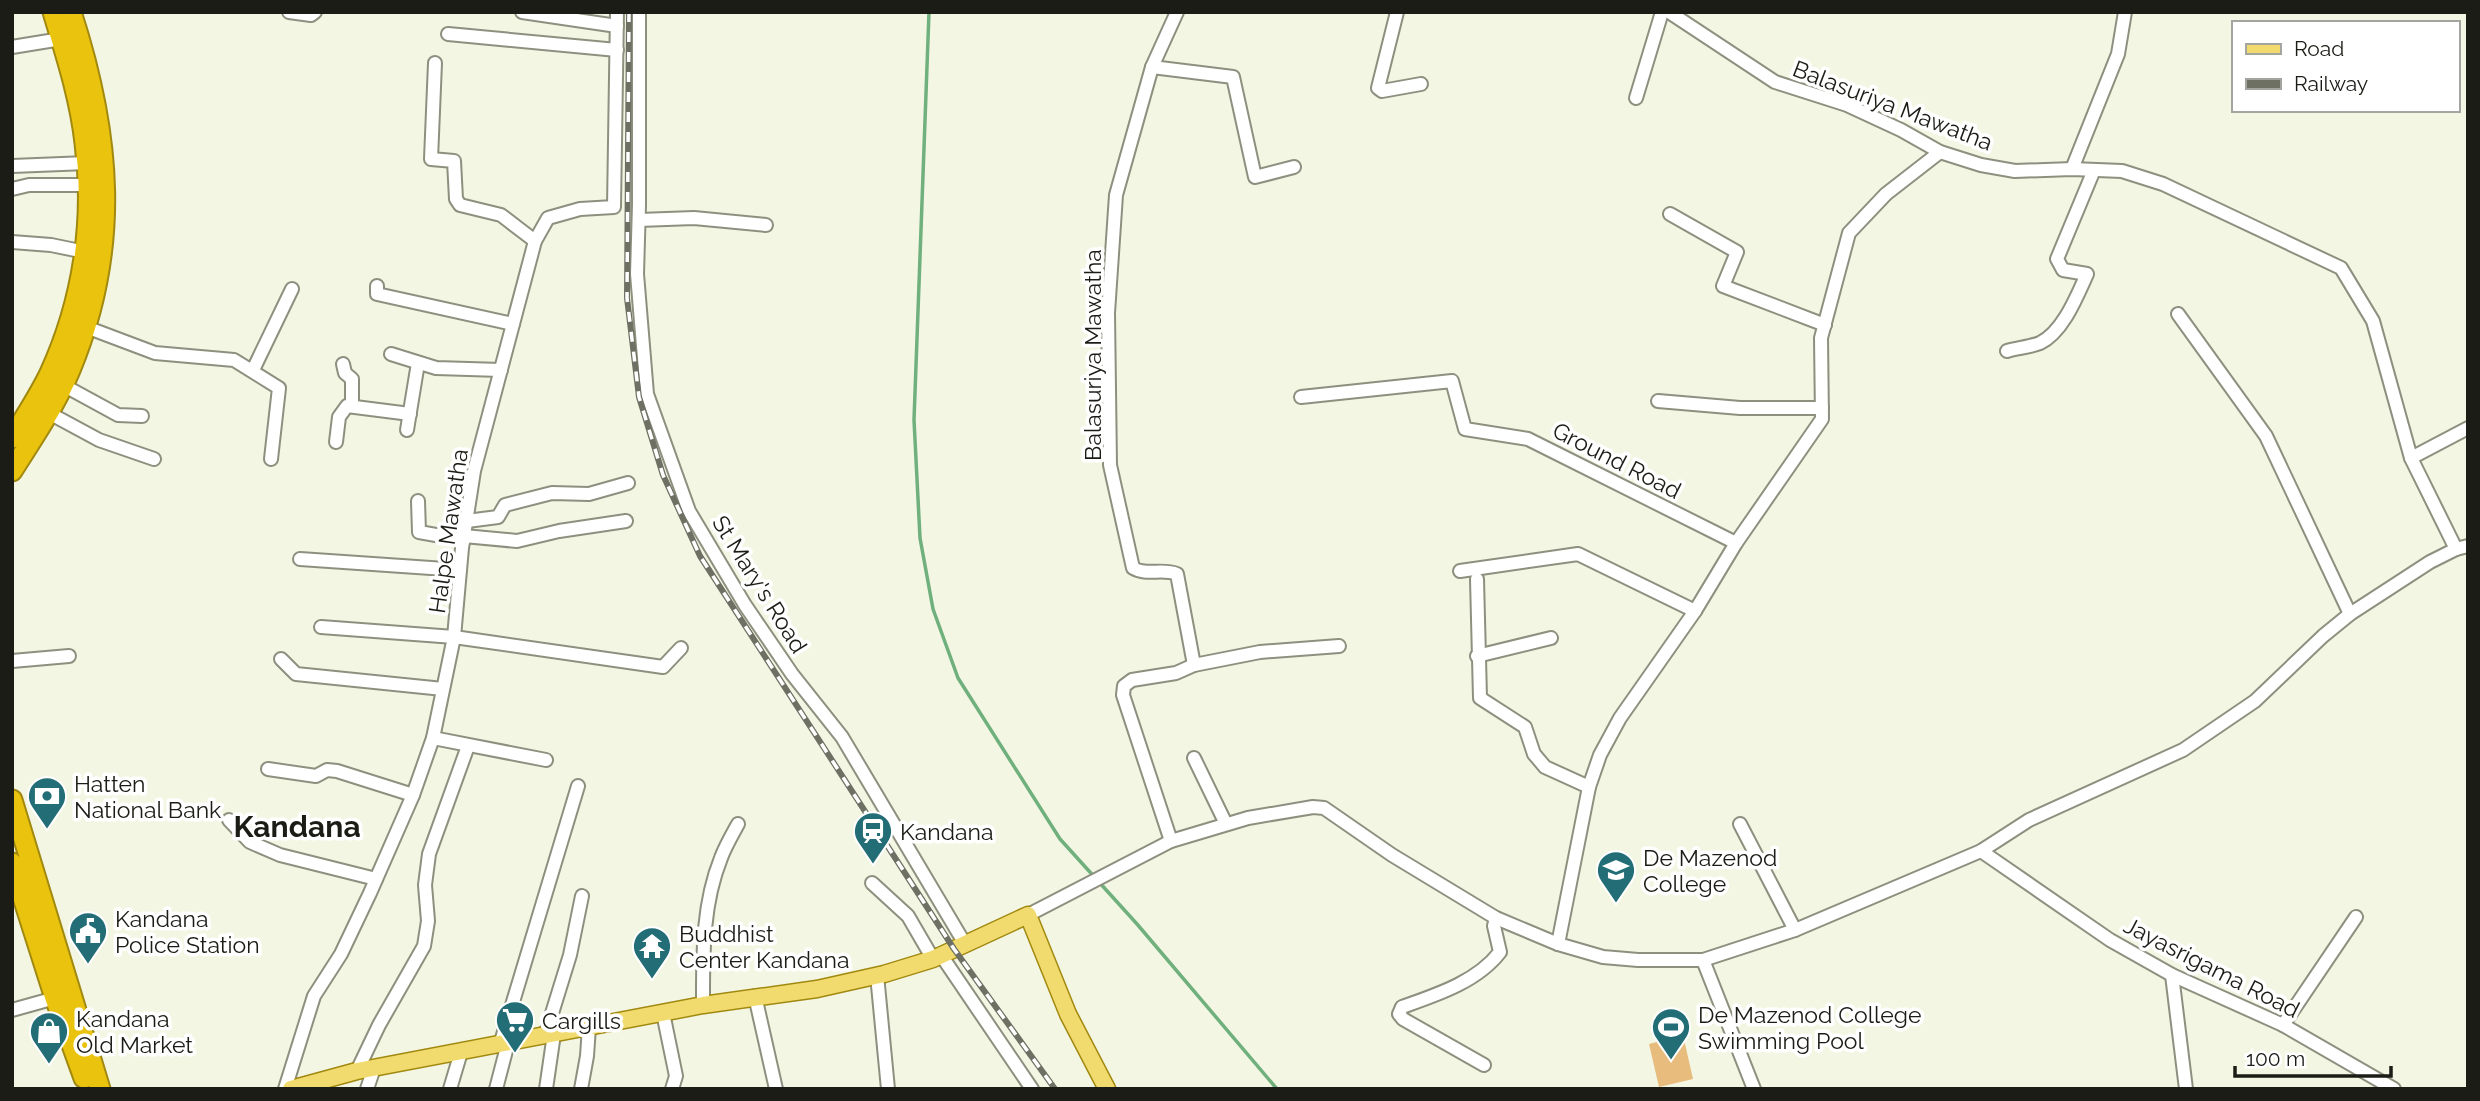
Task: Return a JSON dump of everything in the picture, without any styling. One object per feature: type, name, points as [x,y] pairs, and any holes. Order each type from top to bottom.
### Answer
[{"type":"highway","points":[[12,471],[20,430],[50,373],[64,336],[79,287],[85,252],[89,185],[87,163],[78,104],[53,12]]},
{"type":"highway","points":[[20,430],[49,412],[63,385],[95,300],[101,260],[105,171],[96,104],[72,12]]},
{"type":"highway","points":[[12,800],[100,1089]]},
{"type":"highway","points":[[12,863],[87,1089]]},
{"type":"main road","points":[[291,1089],[365,1069],[703,1005],[817,989],[877,975],[937,957],[1028,915],[1068,1014],[1107,1089]]},
{"type":"street","points":[[289,12],[311,15],[315,12]]},
{"type":"street","points":[[523,12],[617,26]]},
{"type":"street","points":[[617,12],[614,207],[639,205]]},
{"type":"street","name":"St Mary's Road","points":[[639,12],[637,274],[647,394],[689,511],[745,605],[792,674],[842,737],[965,944]]},
{"type":"street","name":"Balasuriya Mawatha","points":[[1177,12],[1152,67],[1116,195],[1108,313],[1110,465],[1133,568],[1139,571],[1170,571],[1177,574],[1194,665]]},
{"type":"street","points":[[1397,12],[1378,88],[1382,90],[1421,84]]},
{"type":"street","points":[[1636,98],[1662,12]]},
{"type":"street","name":"Balasuriya Mawatha","points":[[1670,12],[1775,82],[1847,105],[1940,152],[1981,165],[2015,171],[2122,171],[2163,184],[2341,268],[2373,321],[2411,458],[2462,548]]},
{"type":"street","points":[[2072,169],[2118,54],[2124,12]]},
{"type":"street","points":[[449,34],[617,50]]},
{"type":"street","points":[[12,47],[61,39]]},
{"type":"street","points":[[435,63],[430,159],[454,161],[456,199],[460,205],[501,215],[535,241]]},
{"type":"street","points":[[1152,67],[1233,77],[1255,177],[1294,167]]},
{"type":"street","points":[[1558,944],[1589,788],[1600,755],[1620,719],[1695,611],[1736,543],[1822,419],[1821,338],[1849,233],[1886,194],[1940,152]]},
{"type":"street","points":[[12,166],[87,163]]},
{"type":"street","points":[[2007,351],[2040,343],[2051,335],[2070,312],[2087,274],[2063,270],[2057,258],[2094,170]]},
{"type":"street","points":[[12,190],[29,185],[89,185]]},
{"type":"street","name":"Halpe Mawatha","points":[[285,1089],[314,996],[341,954],[376,879],[413,795],[433,738],[454,637],[474,471],[535,241],[548,218],[580,209],[614,207]]},
{"type":"street","points":[[1670,214],[1737,252],[1723,286],[1825,325]]},
{"type":"street","points":[[639,220],[694,218],[766,225]]},
{"type":"street","points":[[12,242],[51,244],[85,252]]},
{"type":"street","points":[[377,286],[377,295],[513,324]]},
{"type":"street","points":[[253,370],[292,289]]},
{"type":"street","points":[[2178,314],[2266,436],[2350,614]]},
{"type":"street","points":[[86,327],[155,353],[234,360],[279,388],[271,459]]},
{"type":"street","points":[[391,354],[436,368],[501,370]]},
{"type":"street","points":[[407,430],[418,363]]},
{"type":"street","points":[[344,364],[345,373],[352,379],[352,406]]},
{"type":"street","name":"Ground Road","points":[[1301,397],[1452,381],[1465,429],[1528,439],[1736,543]]},
{"type":"street","points":[[63,385],[118,415],[142,416]]},
{"type":"street","points":[[1658,401],[1740,408],[1822,408]]},
{"type":"street","points":[[336,442],[339,417],[347,406],[410,414]]},
{"type":"street","points":[[49,412],[99,440],[154,458]]},
{"type":"street","points":[[2411,458],[2468,428]]},
{"type":"street","points":[[467,521],[498,517],[505,505],[517,501],[552,493],[589,494],[628,483]]},
{"type":"street","points":[[418,501],[419,532],[464,538],[517,541],[559,531],[626,522]]},
{"type":"street","points":[[1028,915],[1171,841],[1248,818],[1303,808],[1324,808],[1392,855],[1496,918],[1558,944],[1603,957],[1703,960],[1796,930],[1981,851],[2029,820],[2183,750],[2255,701],[2323,635],[2350,614],[2430,562],[2462,548]]},
{"type":"street","points":[[1460,571],[1578,554],[1695,611]]},
{"type":"street","points":[[300,559],[460,570]]},
{"type":"street","points":[[1477,579],[1480,698],[1525,727],[1534,754],[1545,767],[1589,788]]},
{"type":"street","points":[[321,627],[454,637],[663,667],[681,649]]},
{"type":"street","points":[[1477,656],[1551,638]]},
{"type":"street","points":[[1171,841],[1123,695],[1124,686],[1132,680],[1176,673],[1194,665],[1260,652],[1339,646]]},
{"type":"street","points":[[12,661],[69,656]]},
{"type":"street","points":[[281,659],[296,674],[443,690]]},
{"type":"street","points":[[433,738],[546,761]]},
{"type":"street","points":[[367,1089],[365,1069],[379,1025],[424,946],[428,921],[425,886],[429,854],[468,747]]},
{"type":"street","points":[[1194,758],[1226,824]]},
{"type":"street","points":[[268,769],[316,776],[327,770],[337,771],[413,795]]},
{"type":"street","points":[[496,1089],[504,1044],[578,786]]},
{"type":"street","points":[[229,820],[250,842],[280,855],[376,879]]},
{"type":"street","points":[[703,1005],[703,943],[710,894],[720,859],[738,824]]},
{"type":"street","points":[[1740,824],[1796,930]]},
{"type":"street","name":"Jayasrigama Road","points":[[1981,851],[2110,940],[2172,975],[2283,1025],[2395,1089]]},
{"type":"street","points":[[872,883],[908,916],[1032,1089]]},
{"type":"street","points":[[546,1089],[550,1035],[582,896]]},
{"type":"street","points":[[2283,1025],[2356,917]]},
{"type":"street","points":[[1484,1065],[1403,1019],[1399,1014],[1402,1007],[1450,990],[1493,961],[1500,952],[1494,926],[1496,918]]},
{"type":"street","points":[[1703,960],[1754,1089]]},
{"type":"street","points":[[877,975],[888,1089]]},
{"type":"street","points":[[2172,975],[2186,1089]]},
{"type":"street","points":[[755,996],[776,1089]]},
{"type":"street","points":[[12,1010],[55,998]]},
{"type":"street","points":[[663,1013],[676,1076],[672,1089]]},
{"type":"street","points":[[581,1089],[589,1027]]},
{"type":"street","points":[[450,1089],[461,1052]]},
{"type":"shaded area","name":"De Mazenod College Swimming Pool","points":[[1683,1035],[1693,1079],[1659,1087],[1649,1044]]},
{"type":"waterway","points":[[929,12],[914,420],[920,538],[933,609],[958,678],[1060,839],[1137,924],[1277,1089]]},
{"type":"railway","points":[[629,12],[627,298],[639,397],[663,475],[700,556],[954,949],[1055,1089]]},
{"type":"place","name":"Hatten National Bank","points":[[47,830]]},
{"type":"place","name":"Kandana","points":[[873,865]]},
{"type":"place","name":"De Mazenod College","points":[[1616,904]]},
{"type":"place","name":"Kandana Police Station","points":[[88,965]]},
{"type":"place","name":"Buddhist Center Kandana","points":[[652,980]]},
{"type":"place","name":"Cargills","points":[[515,1054]]},
{"type":"place","name":"De Mazenod College Swimming Pool","points":[[1671,1061]]},
{"type":"place","name":"Kandana Old Market","points":[[49,1065]]},
{"type":"district","name":"Kandana","points":[[297,826]]}]
